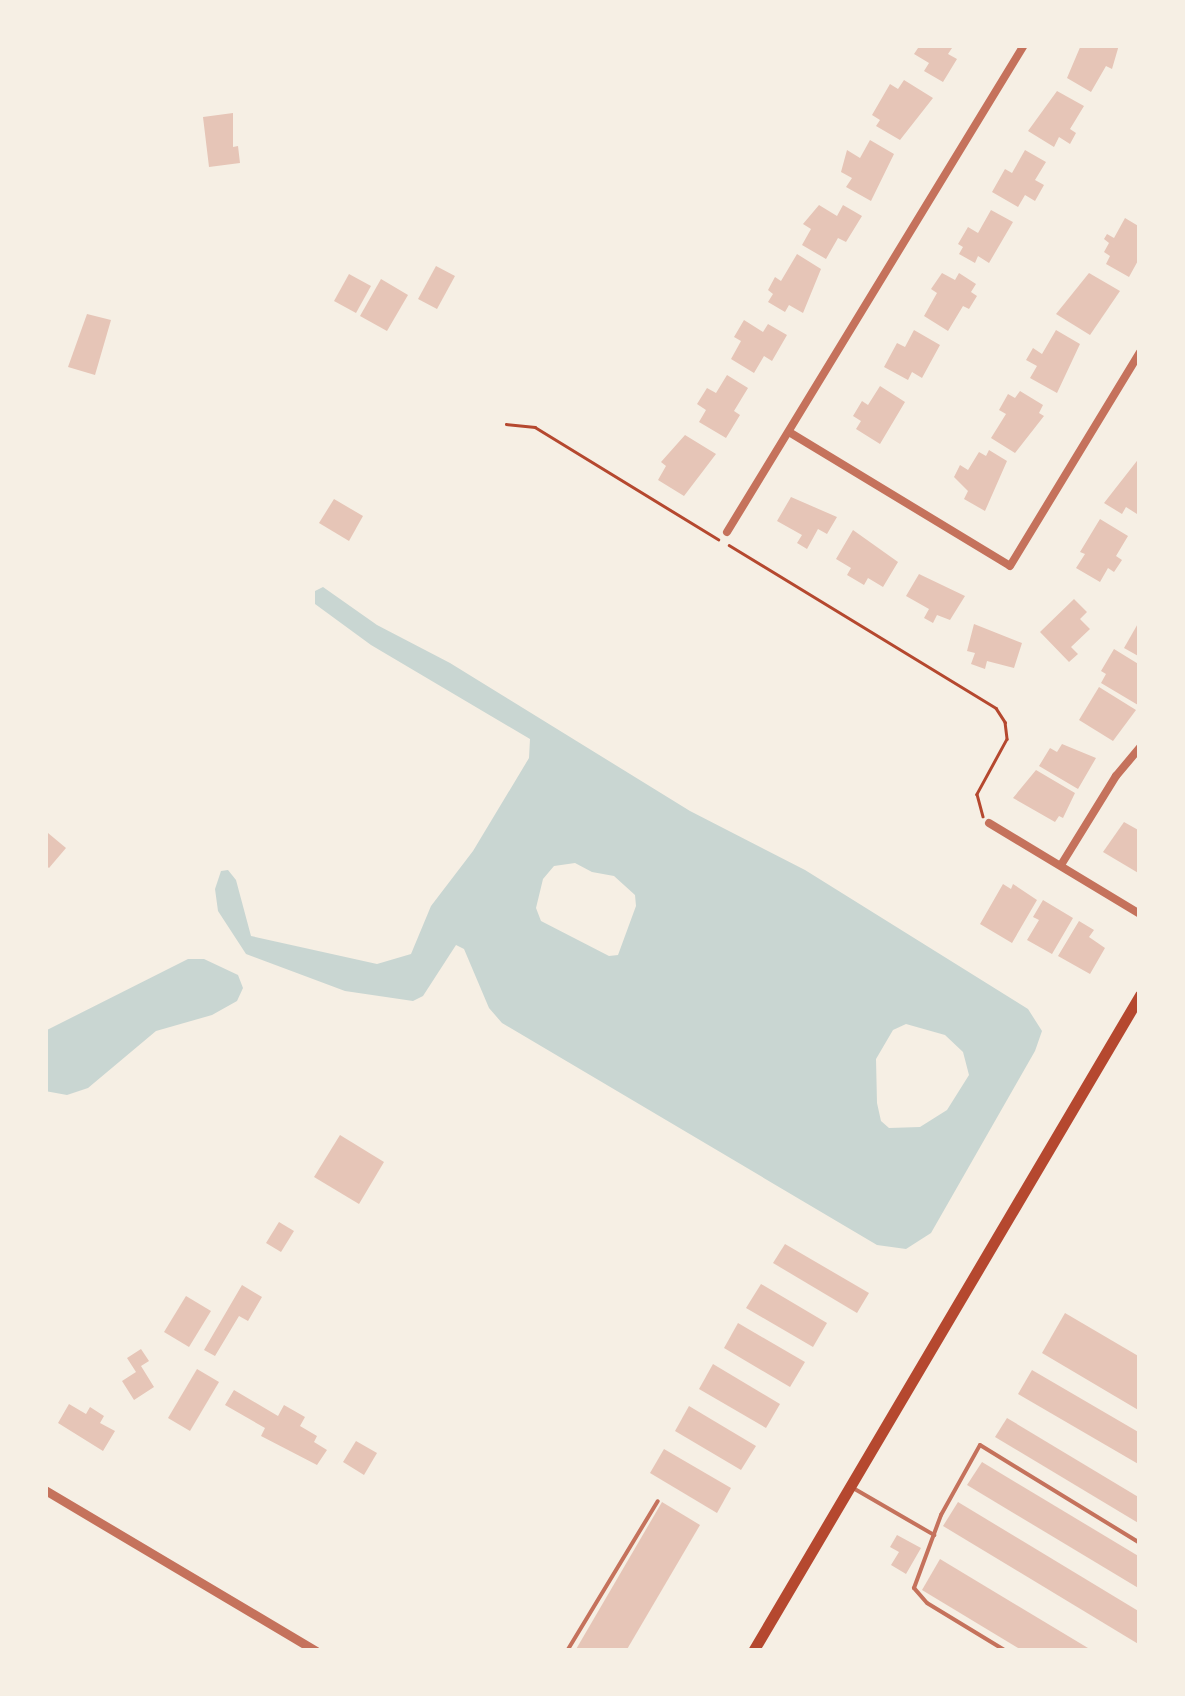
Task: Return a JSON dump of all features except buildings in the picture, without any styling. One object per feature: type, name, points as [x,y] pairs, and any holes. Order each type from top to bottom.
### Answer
[{"type":"main road","points":[[753,1651],[1140,995]]},
{"type":"street","points":[[727,532],[1024,45]]},
{"type":"street","points":[[789,432],[1010,566],[1140,352]]},
{"type":"street","points":[[1060,866],[1116,776],[1140,748]]},
{"type":"street","points":[[989,823],[1140,914]]},
{"type":"street","points":[[45,1490],[316,1651]]},
{"type":"lane","points":[[1006,1651],[915,1592],[934,1536],[980,1446],[1140,1542]]},
{"type":"lane","points":[[849,1486],[934,1536]]},
{"type":"lane","points":[[567,1651],[658,1501]]},
{"type":"path","points":[[506,424],[535,427],[996,708],[1005,722],[1007,739],[977,794],[981,814],[989,823]]},
{"type":"shaded area","points":[[323,587],[377,625],[450,663],[690,811],[805,870],[1028,1009],[1042,1031],[1035,1051],[931,1233],[906,1249],[877,1245],[502,1023],[489,1008],[464,949],[456,945],[423,996],[413,1001],[345,991],[246,954],[218,911],[215,889],[221,871],[228,870],[236,880],[251,936],[377,964],[411,954],[431,906],[473,851],[529,758],[530,739],[371,645],[315,604],[315,591]],"holes":[[[575,863],[592,872],[614,876],[635,895],[636,906],[618,955],[609,956],[541,921],[536,908],[543,879],[554,866]],[[906,1024],[945,1035],[963,1052],[969,1075],[947,1110],[920,1127],[889,1128],[881,1121],[877,1103],[876,1059],[893,1030]]]},
{"type":"shaded area","points":[[188,959],[204,959],[238,975],[243,988],[237,1001],[212,1015],[156,1031],[88,1088],[67,1095],[45,1091],[45,1031]]}]
